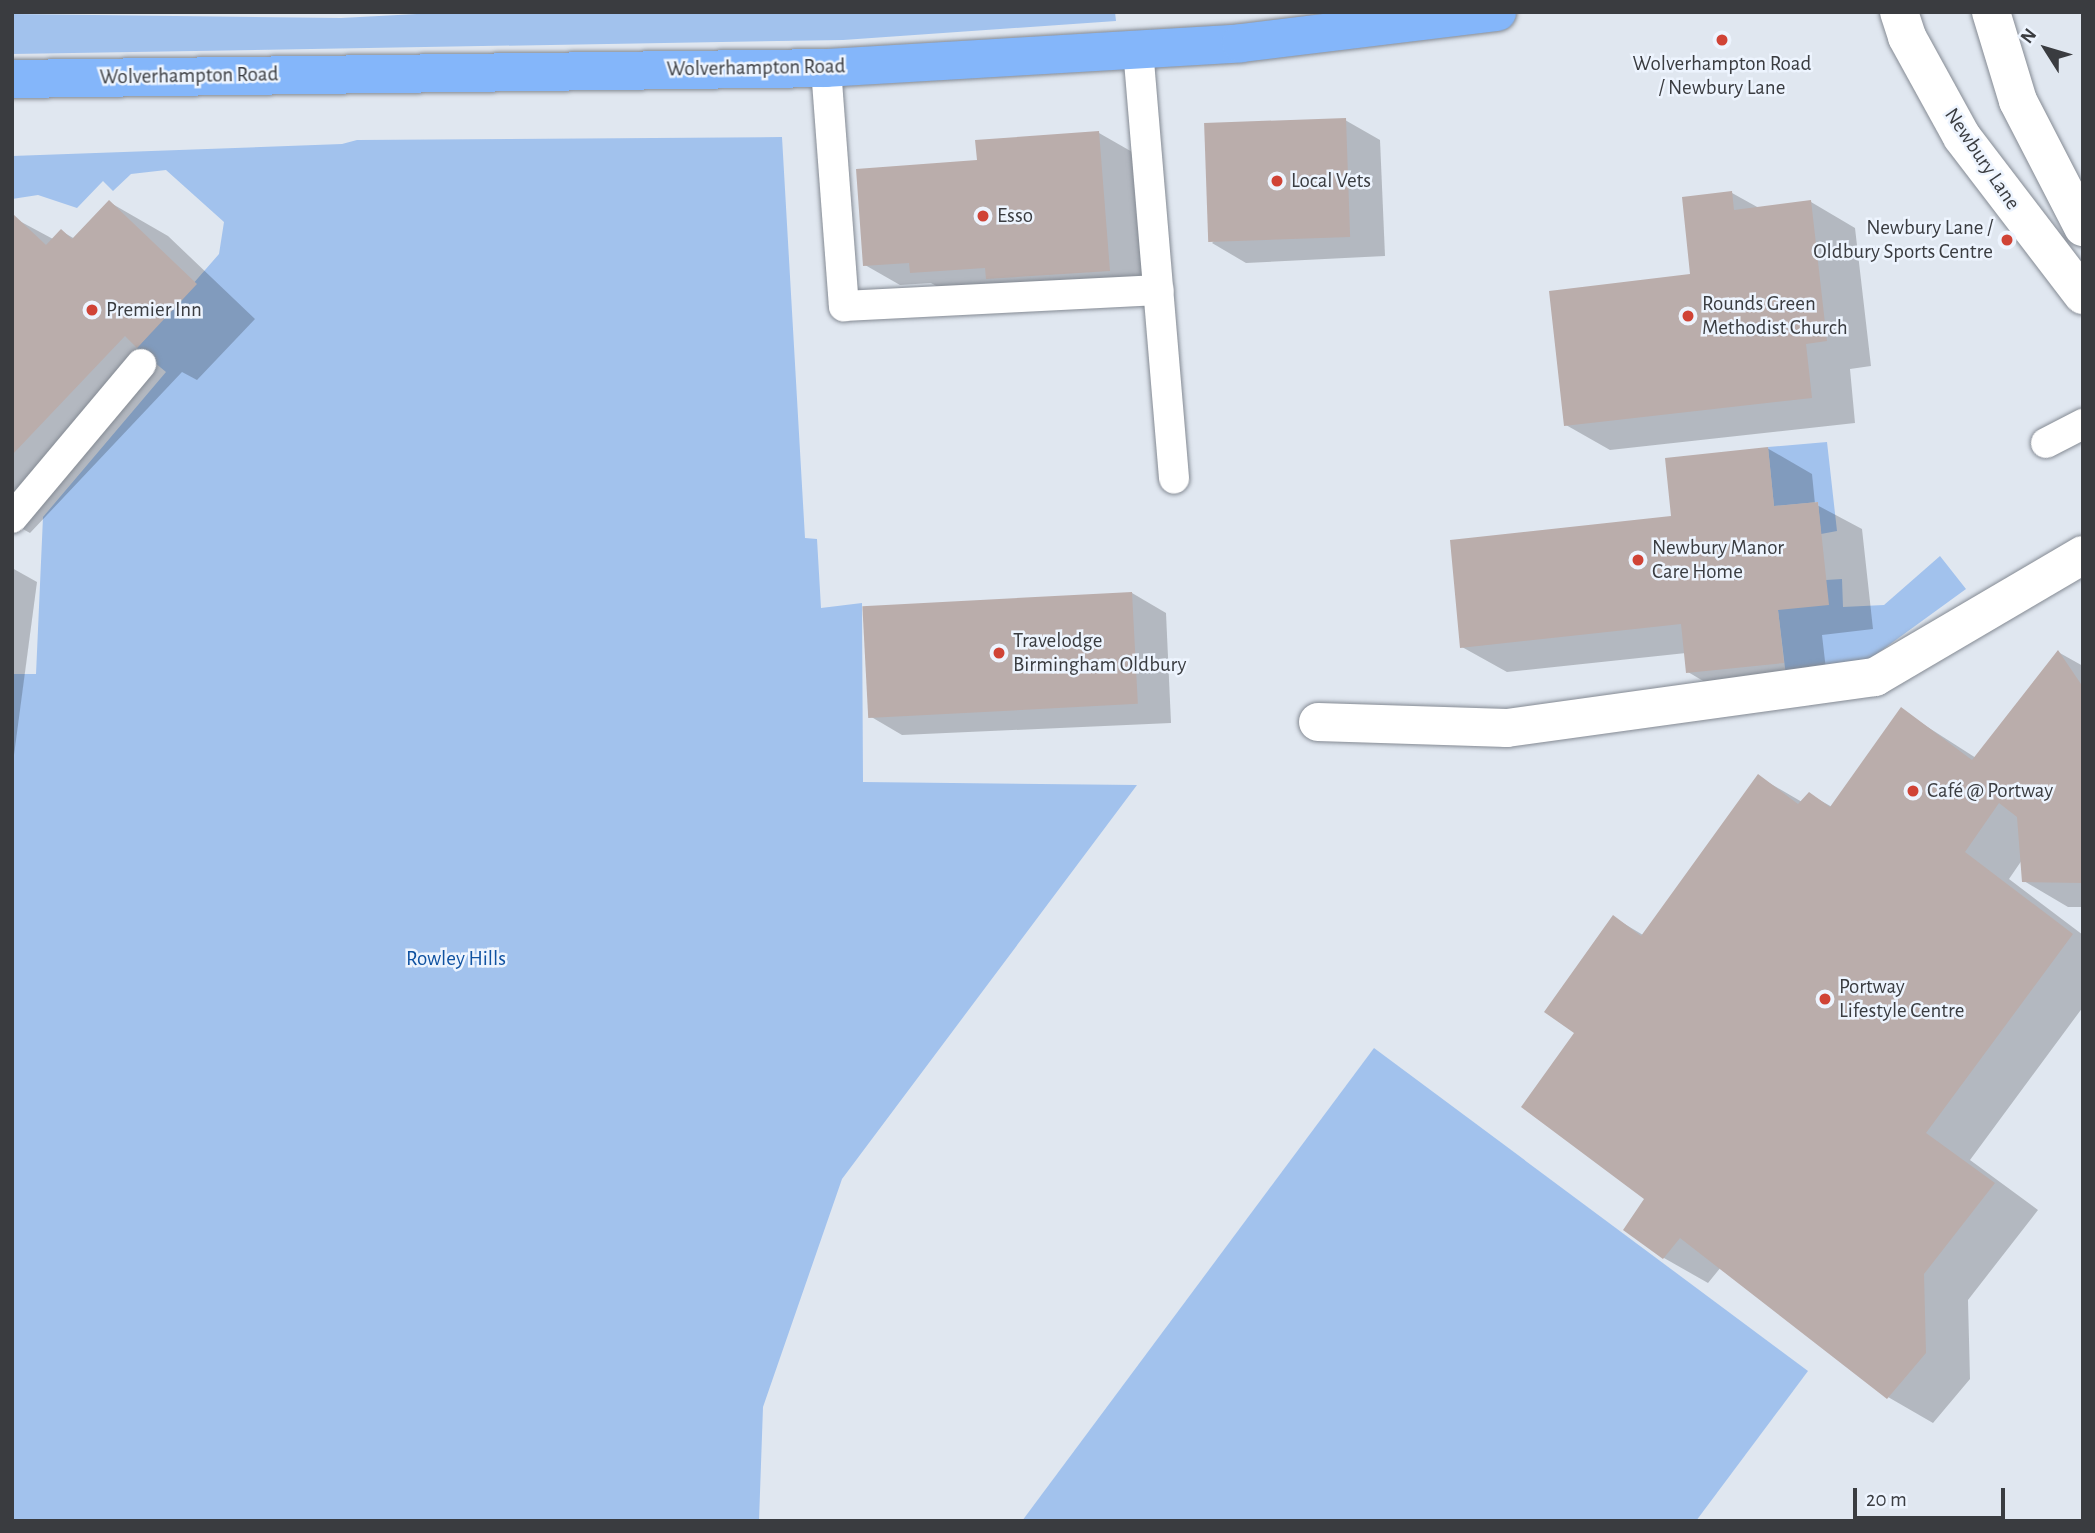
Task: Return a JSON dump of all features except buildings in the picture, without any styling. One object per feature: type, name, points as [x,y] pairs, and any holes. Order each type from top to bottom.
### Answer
[{"type":"highway","name":"Wolverhampton Road","points":[[12,79],[826,68],[1241,43],[1497,12]]},
{"type":"street","name":"Newbury Lane","points":[[1899,12],[1907,37],[1962,137],[2083,295]]},
{"type":"street","points":[[1991,12],[2018,101],[2083,227]]},
{"type":"street","points":[[1318,722],[1507,728],[1875,677],[2083,555]]},
{"type":"lane","points":[[1138,49],[1174,478]]},
{"type":"lane","points":[[826,68],[844,306],[1159,290]]},
{"type":"lane","points":[[12,517],[141,364]]},
{"type":"lane","points":[[2046,443],[2083,424]]},
{"type":"green space","points":[[455,12],[1115,12],[1116,21],[843,40],[12,54],[12,14],[341,18]]},
{"type":"green space","name":"Rowley Hills","points":[[782,137],[805,538],[817,539],[821,608],[862,603],[863,782],[1137,785],[842,1179],[763,1407],[759,1521],[12,1521],[12,674],[36,674],[43,517],[166,372],[137,348],[219,254],[224,222],[166,170],[131,174],[113,191],[103,181],[77,208],[38,195],[12,199],[12,156],[342,144],[357,140]]},
{"type":"green space","points":[[1827,442],[1837,531],[1821,534],[1818,502],[1774,506],[1768,447]]},
{"type":"green space","points":[[1940,556],[1966,589],[1860,666],[1786,676],[1778,610],[1826,580],[1842,579],[1843,607],[1884,605]]},
{"type":"green space","points":[[1374,1048],[1808,1371],[1696,1521],[1022,1521]]},
{"type":"place","name":"Wolverhampton Road / Newbury Lane","points":[[1722,40]]},
{"type":"place","name":"Local Vets","points":[[1277,181]]},
{"type":"place","name":"Esso","points":[[983,216]]},
{"type":"place","name":"Newbury Lane / Oldbury Sports Centre","points":[[2007,240]]},
{"type":"place","name":"Premier Inn","points":[[92,310]]},
{"type":"place","name":"Rounds Green Methodist Church","points":[[1688,316]]},
{"type":"place","name":"Newbury Manor Care Home","points":[[1638,560]]},
{"type":"place","name":"Travelodge Birmingham Oldbury","points":[[999,653]]},
{"type":"place","name":"Café @ Portway","points":[[1913,791]]},
{"type":"place","name":"Portway Lifestyle Centre","points":[[1825,999]]}]
